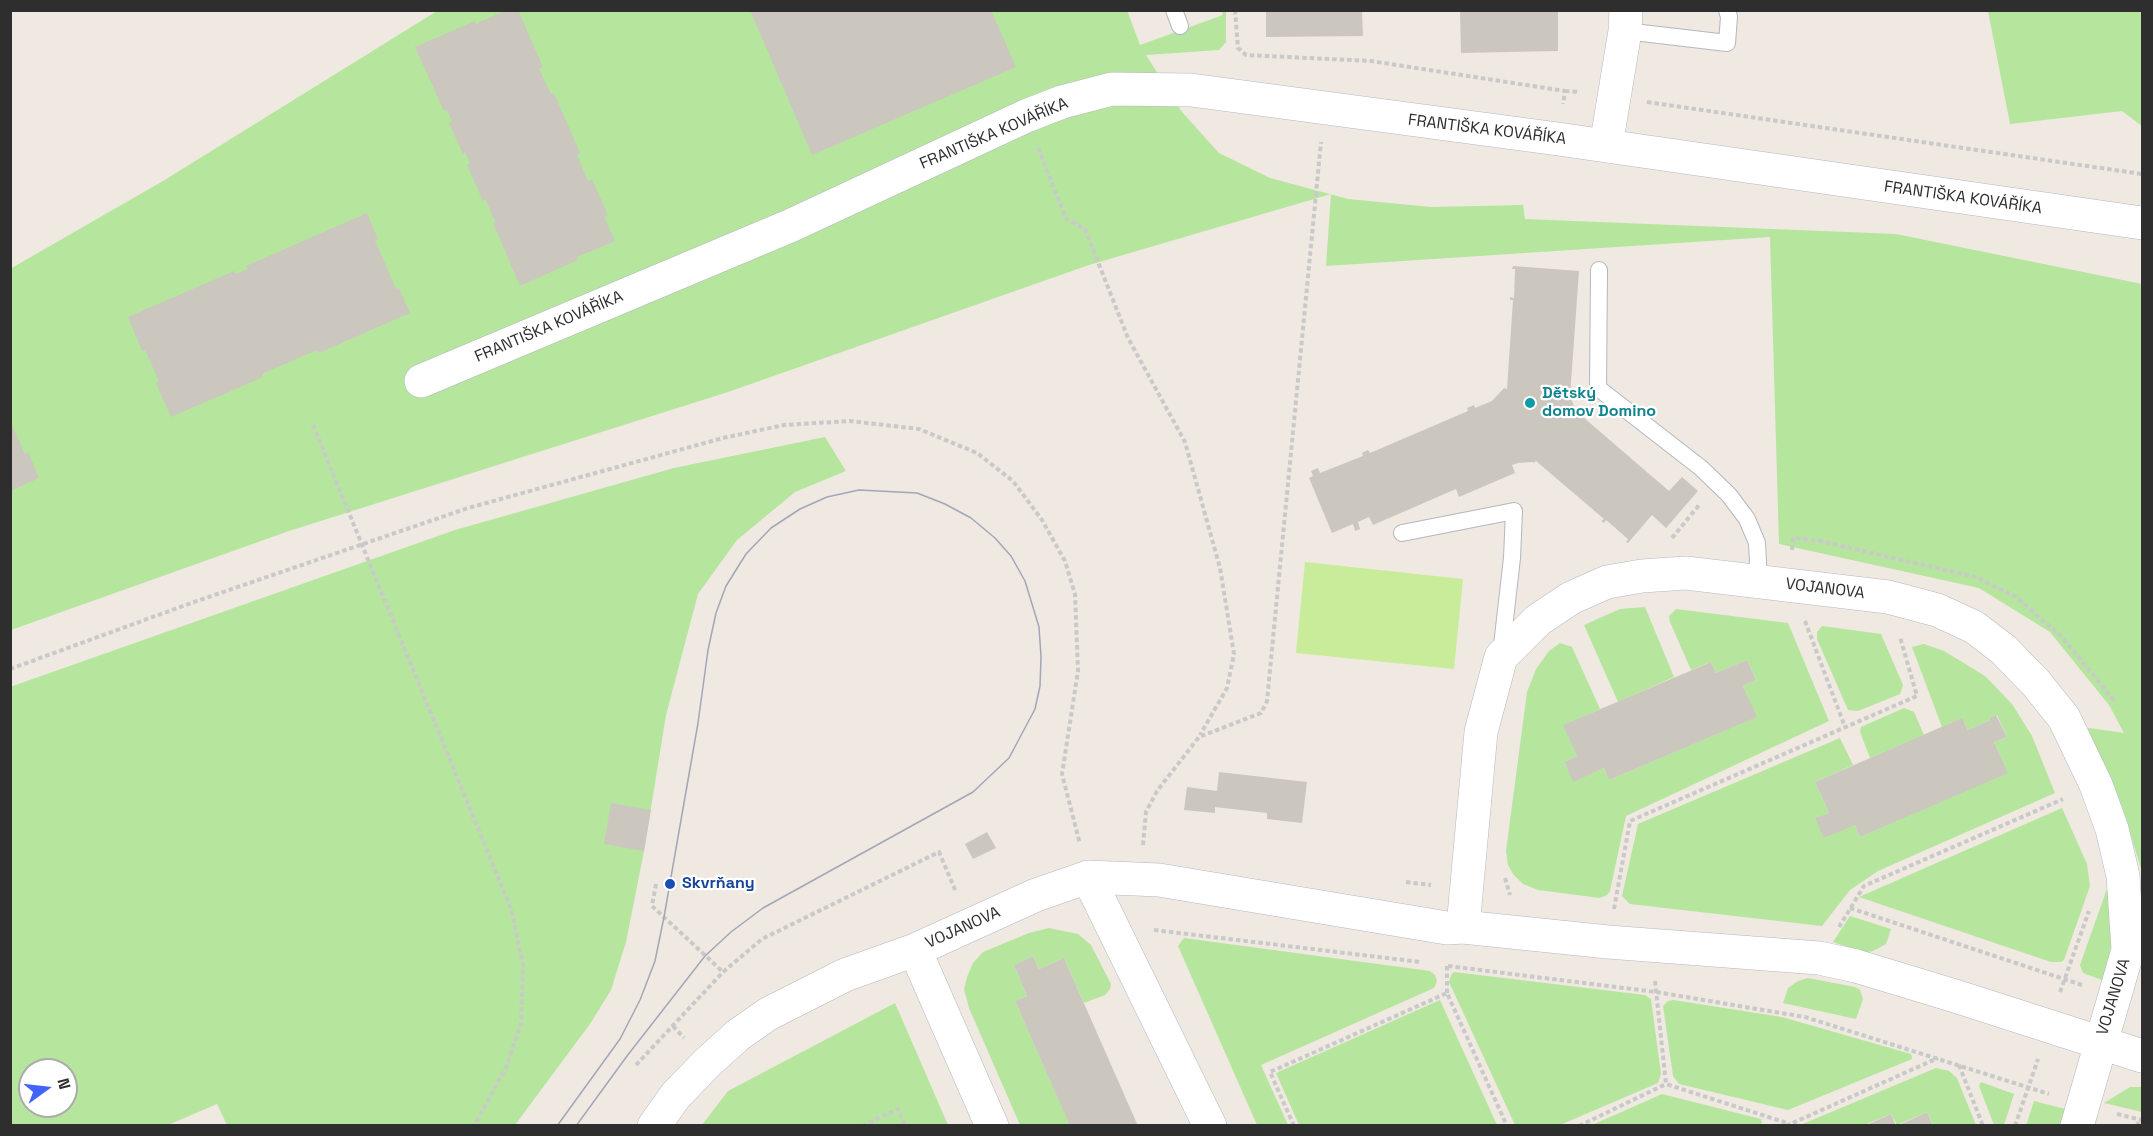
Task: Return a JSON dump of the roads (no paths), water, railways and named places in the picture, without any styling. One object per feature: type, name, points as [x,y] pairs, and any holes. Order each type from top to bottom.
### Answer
[{"type":"street","points":[[1606,146],[1625,21]]},
{"type":"street","name":"FRANTIŠKA KOVÁŘÍKA","points":[[421,381],[792,225],[1026,116],[1062,102],[1112,89],[1191,90],[1558,139],[2142,223]]},
{"type":"street","name":"VOJANOVA","points":[[1501,657],[1538,620],[1571,598],[1607,582],[1642,576],[1686,573],[1888,597],[1937,610],[1974,627],[2004,650],[2036,683],[2064,718],[2096,785],[2112,829],[2123,876],[2128,950],[2077,1125]]},
{"type":"street","points":[[1463,927],[1481,732],[1501,657]]},
{"type":"street","points":[[1088,877],[1210,1125]]},
{"type":"street","name":"VOJANOVA","points":[[992,1125],[915,950],[1036,895],[1088,877],[1170,882],[1447,928],[1463,927],[1608,942],[1819,958],[1856,966],[1955,996],[2142,1056]]},
{"type":"street","points":[[654,1125],[676,1095],[708,1063],[738,1035],[768,1014],[845,975],[915,950]]},
{"type":"lane","points":[[1625,21],[1728,43],[1727,10]]},
{"type":"lane","points":[[1599,270],[1598,388],[1701,468],[1729,495],[1747,519],[1757,543],[1759,581]]},
{"type":"lane","points":[[1402,533],[1514,511],[1512,558],[1501,657]]},
{"type":"tram line","points":[[557,1126],[620,1039],[640,1000],[655,961],[716,613],[726,586],[746,554],[771,528],[800,509],[827,497],[859,490],[917,493],[971,518],[995,538],[1011,556],[1025,581],[1039,627],[1040,686],[1035,709],[1009,758],[973,792],[763,908],[731,932],[705,956],[576,1126]]},
{"type":"place","name":"Dětský domov Domino","points":[[1530,403]]},
{"type":"place","name":"Skvrňany","points":[[670,884]]}]
